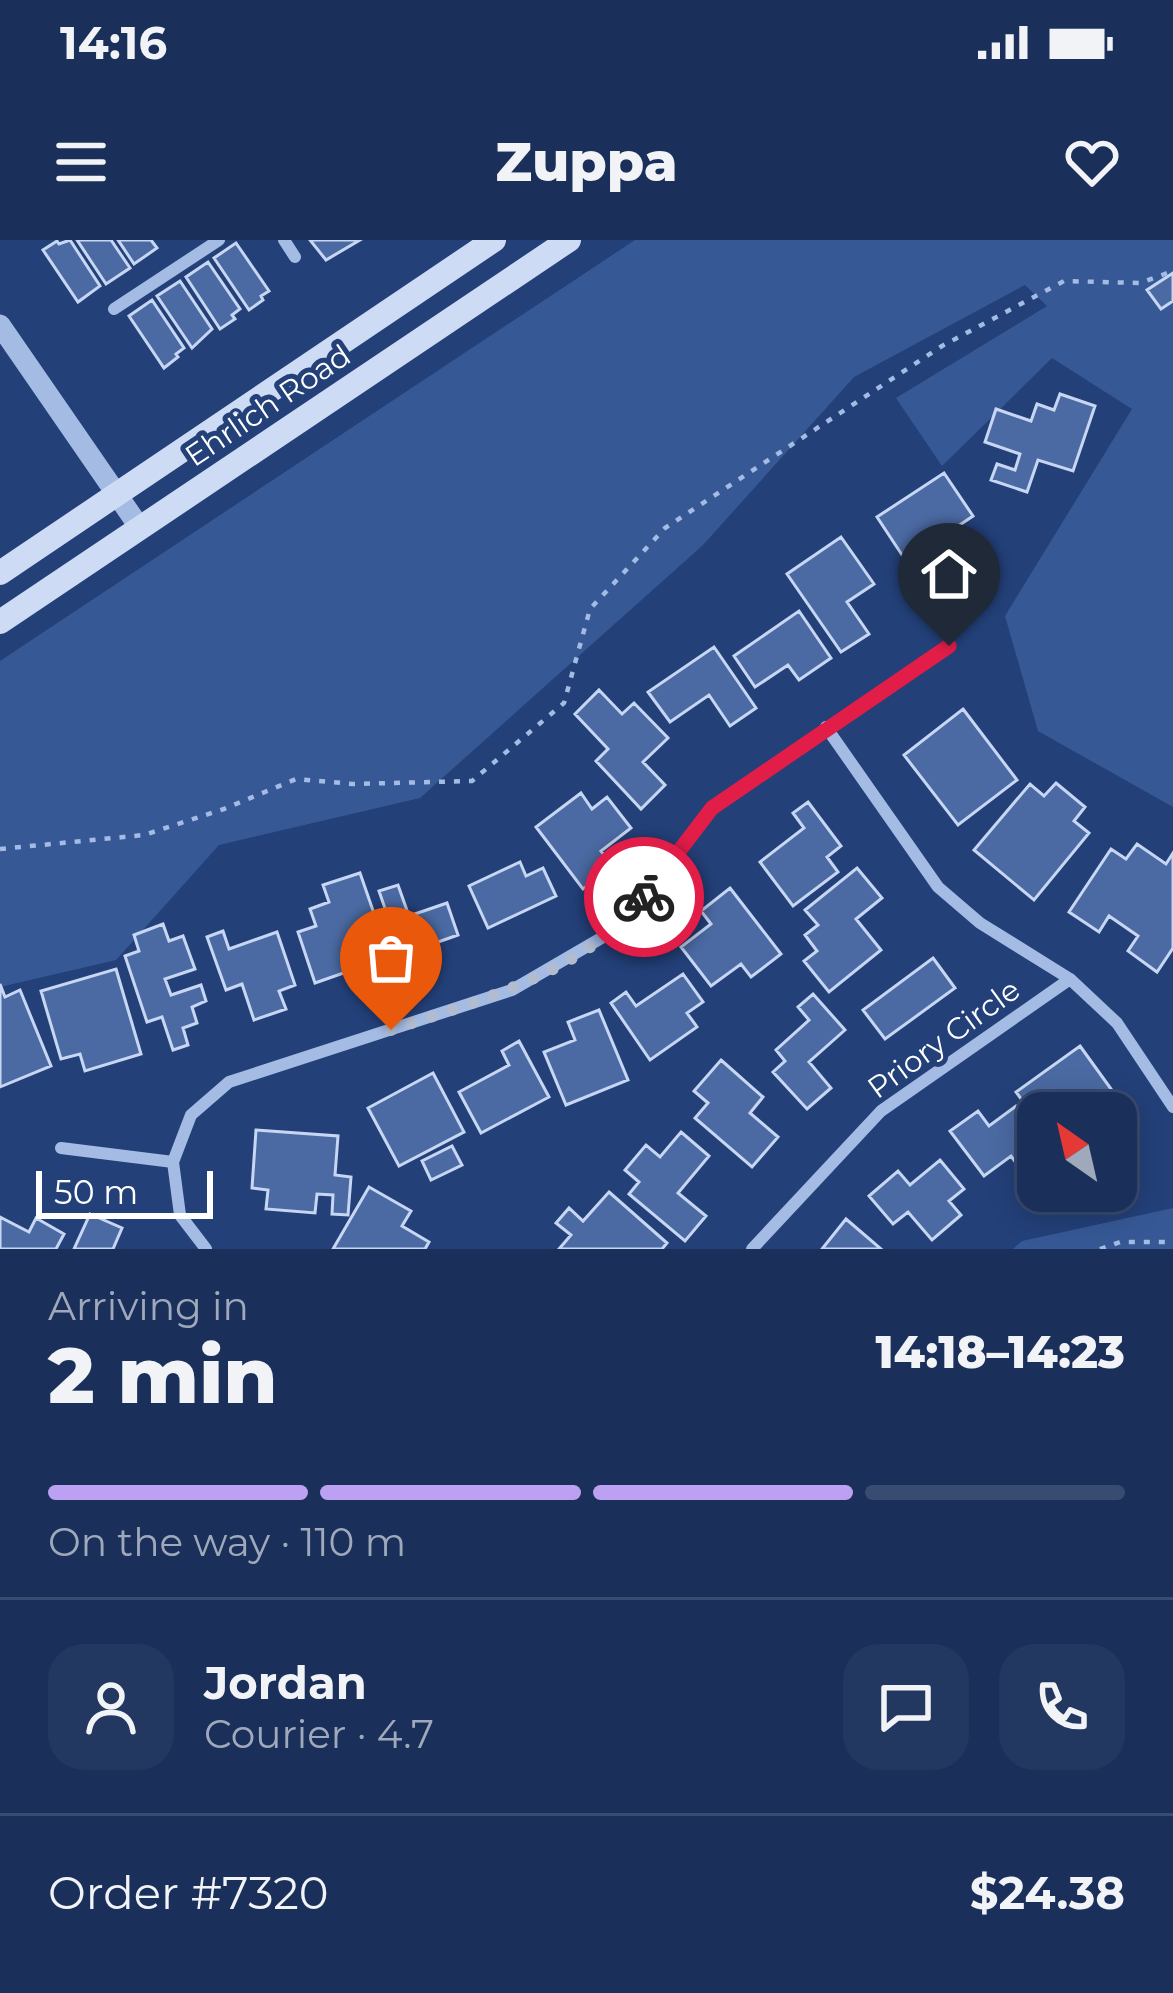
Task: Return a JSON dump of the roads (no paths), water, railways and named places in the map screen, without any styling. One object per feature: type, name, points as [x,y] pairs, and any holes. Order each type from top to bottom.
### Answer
[{"type":"main road","name":"Ehrlich Road","points":[[0,573],[494,240]]},
{"type":"main road","name":"Ehrlich Road","points":[[0,622],[569,240]]},
{"type":"street","points":[[114,309],[219,240]]},
{"type":"street","points":[[284,240],[295,257]]},
{"type":"street","points":[[0,325],[140,528]]},
{"type":"street","points":[[206,1249],[180,1215],[172,1162],[190,1115],[229,1082],[512,990],[622,926],[712,808],[949,646]]},
{"type":"street","points":[[826,727],[938,887],[980,923],[1070,979],[1117,1023],[1173,1107]]},
{"type":"street","name":"Priory Circle","points":[[752,1249],[880,1111],[1070,979]]},
{"type":"street","points":[[62,1148],[172,1162]]}]
